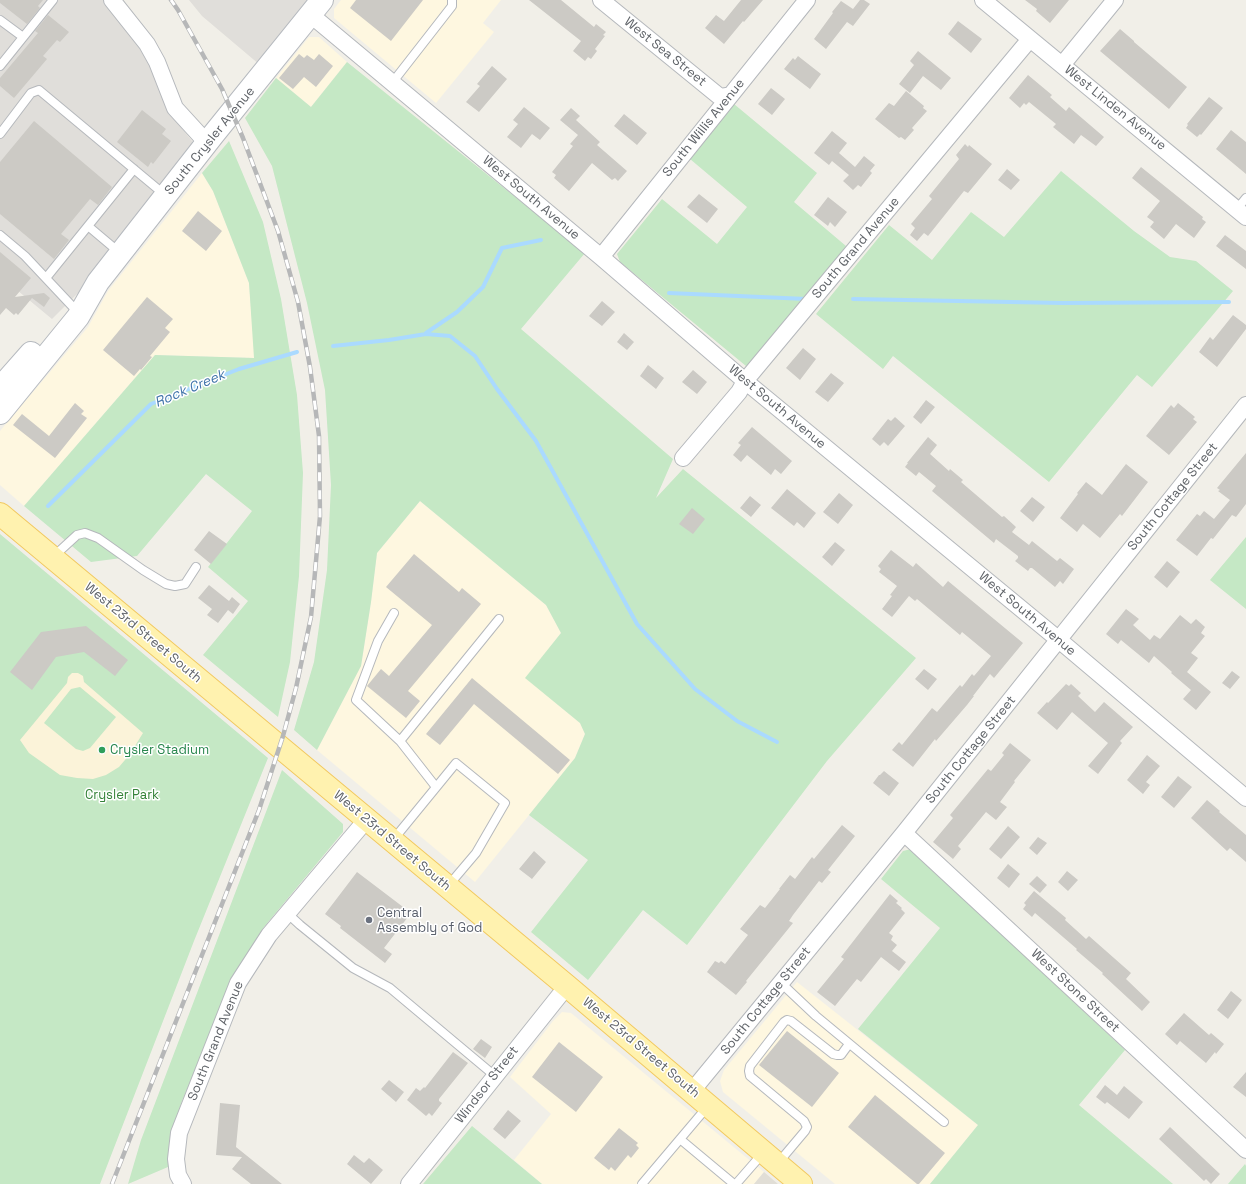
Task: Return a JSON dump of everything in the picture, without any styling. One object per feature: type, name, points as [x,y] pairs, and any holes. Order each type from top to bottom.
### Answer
[{"type":"main road","name":"South Crysler Avenue","points":[[0,413],[78,317],[98,282],[207,143],[316,8]]},
{"type":"main road","name":"South Crysler Avenue","points":[[2,383],[72,306],[98,282]]},
{"type":"main road","name":"West 23rd Street South","points":[[0,514],[567,986],[801,1184]]},
{"type":"street","points":[[112,0],[147,44],[157,62],[175,108],[207,143]]},
{"type":"street","name":"West Sea Street","points":[[601,0],[720,97],[731,95]]},
{"type":"street","name":"South Willis Avenue","points":[[601,257],[807,0]]},
{"type":"street","name":"West Linden Avenue","points":[[983,0],[1062,65],[1243,208]]},
{"type":"street","points":[[1062,65],[1115,0]]},
{"type":"street","name":"West South Avenue","points":[[316,8],[392,83],[601,257],[745,381],[1059,640],[1246,798]]},
{"type":"street","name":"South Grand Avenue","points":[[683,458],[739,392],[745,381],[1030,39]]},
{"type":"street","name":"South Cottage Street","points":[[700,1098],[781,983],[904,833],[1246,405]]},
{"type":"street","name":"South Grand Avenue","points":[[183,1184],[178,1175],[176,1159],[179,1133],[238,983],[269,935],[366,819]]},
{"type":"street","name":"West Stone Street","points":[[904,833],[1246,1150]]},
{"type":"street","name":"Windsor Street","points":[[409,1184],[567,986]]},
{"type":"lane","points":[[0,66],[53,0]]},
{"type":"lane","points":[[392,83],[452,6],[452,0]]},
{"type":"lane","points":[[0,20],[23,37]]},
{"type":"lane","points":[[0,134],[31,93],[39,90],[166,196]]},
{"type":"lane","points":[[46,278],[134,169]]},
{"type":"lane","points":[[88,226],[120,254]]},
{"type":"lane","points":[[0,235],[25,256],[72,306]]},
{"type":"lane","points":[[52,558],[77,535],[85,533],[98,538],[143,570],[166,584],[175,586],[184,584],[196,566]]},
{"type":"lane","points":[[394,613],[378,641],[356,700],[400,741],[436,787]]},
{"type":"lane","points":[[400,741],[499,619]]},
{"type":"lane","points":[[392,841],[456,763],[505,803],[476,853],[447,887]]},
{"type":"lane","points":[[287,913],[353,968],[390,988],[494,1076]]},
{"type":"lane","points":[[781,983],[816,1016],[944,1122]]},
{"type":"lane","points":[[680,1139],[735,1184],[770,1158],[807,1127],[804,1121],[750,1076],[750,1066],[784,1022],[787,1020],[791,1021],[837,1056],[841,1055],[849,1044]]},
{"type":"lane","points":[[642,1184],[680,1139],[700,1098]]},
{"type":"shaded area","points":[[0,0],[104,0],[147,57],[164,98],[183,130],[192,141],[191,149],[80,291],[52,319],[0,276]]},
{"type":"shaded area","points":[[189,0],[311,0],[260,65],[202,16]]},
{"type":"shaded area","points":[[341,0],[501,0],[483,23],[494,32],[436,103],[334,18],[334,9]]},
{"type":"shaded area","points":[[309,37],[319,37],[347,62],[311,107],[276,78]]},
{"type":"shaded area","points":[[202,173],[213,191],[249,283],[255,358],[155,355],[24,506],[0,485],[0,431],[88,327],[108,291]]},
{"type":"shaded area","points":[[420,501],[546,605],[561,633],[526,678],[580,723],[585,734],[575,758],[475,882],[317,750],[361,666],[377,553]]},
{"type":"shaded area","points":[[797,982],[978,1125],[930,1184],[835,1184],[723,1092],[720,1081],[724,1070]]},
{"type":"shaded area","points":[[562,1012],[571,1013],[764,1172],[754,1184],[542,1184],[514,1160],[551,1114],[510,1077],[553,1021]]},
{"type":"shaded area","points":[[764,1172],[778,1184],[754,1184]]},
{"type":"green space","points":[[347,62],[585,253],[521,329],[673,459],[656,498],[683,469],[916,658],[827,761],[687,945],[643,910],[588,980],[531,932],[588,860],[529,815],[575,758],[585,734],[580,723],[525,678],[561,633],[546,605],[420,501],[377,553],[361,666],[317,750],[294,730],[314,662],[327,570],[331,485],[325,390],[307,303],[272,166],[245,118],[276,78],[311,107]]},
{"type":"green space","points":[[734,104],[817,173],[794,202],[846,246],[815,288],[754,364],[746,366],[620,262],[617,254],[662,199],[717,244],[747,207],[690,159]]},
{"type":"green space","points":[[229,141],[263,222],[281,299],[297,395],[303,473],[299,576],[290,662],[278,717],[203,655],[248,601],[208,567],[252,511],[206,474],[137,556],[91,562],[24,506],[155,355],[254,358],[249,283],[213,191],[202,173]]},
{"type":"green space","points":[[1061,171],[1134,231],[1170,257],[1196,261],[1233,291],[1152,387],[1137,375],[1049,482],[893,356],[883,369],[816,314],[889,225],[932,260],[971,212],[1004,237]]},
{"type":"green space","name":"Crysler Park","points":[[0,534],[268,758],[194,941],[100,1184],[0,1184]]},
{"type":"green space","points":[[1246,537],[1246,609],[1210,580]]},
{"type":"green space","points":[[282,770],[343,824],[343,832],[264,927],[237,970],[182,1101],[170,1137],[168,1167],[128,1184],[141,1140]]},
{"type":"green space","points":[[911,849],[1125,1050],[1079,1105],[1173,1184],[930,1184],[978,1125],[858,1029],[940,928],[881,879],[903,851]]},
{"type":"green space","points":[[472,1126],[542,1184],[423,1184]]},
{"type":"green space","points":[[1245,1164],[1246,1184],[1228,1184]]},
{"type":"sand","points":[[72,673],[78,673],[83,676],[84,682],[143,733],[130,754],[119,767],[106,775],[93,779],[60,775],[29,753],[20,740],[67,683],[68,677]],"holes":[[[80,687],[116,717],[90,748],[83,751],[76,749],[44,723],[71,689]]]},
{"type":"building","points":[[0,0],[43,0],[38,6],[40,8],[27,24],[0,3]]},
{"type":"building","points":[[356,0],[423,0],[391,41],[350,8]]},
{"type":"building","points":[[529,0],[561,0],[594,27],[596,24],[606,32],[603,35],[605,36],[595,49],[597,51],[591,59],[588,57],[585,61],[573,51],[581,41]]},
{"type":"building","points":[[741,0],[763,0],[724,44],[705,28],[716,15],[724,21]]},
{"type":"building","points":[[860,0],[864,0],[870,4],[853,26],[847,22],[826,49],[814,39],[841,1],[853,9]]},
{"type":"building","points":[[1025,0],[1069,0],[1050,23],[1036,11],[1037,9]]},
{"type":"building","points":[[48,15],[69,32],[60,42],[57,40],[43,56],[47,59],[14,98],[0,86],[0,78],[38,33],[35,31]]},
{"type":"building","points":[[958,21],[982,39],[971,53],[948,34]]},
{"type":"building","points":[[1120,29],[1187,87],[1169,109],[1100,51]]},
{"type":"building","points":[[918,51],[951,78],[941,90],[923,76],[910,93],[899,84],[914,65],[910,61]]},
{"type":"building","points":[[299,54],[304,58],[307,55],[314,60],[319,54],[333,66],[316,87],[304,77],[293,89],[279,78]]},
{"type":"building","points":[[798,56],[821,74],[810,89],[784,69],[793,58],[795,60]]},
{"type":"building","points":[[492,66],[507,79],[479,112],[466,102],[480,86],[477,84]]},
{"type":"building","points":[[1028,75],[1052,95],[1050,97],[1066,111],[1069,107],[1104,137],[1096,146],[1081,135],[1074,144],[1053,127],[1056,124],[1029,102],[1026,105],[1024,103],[1020,108],[1009,98]]},
{"type":"building","points":[[771,88],[785,99],[772,115],[758,104]]},
{"type":"building","points":[[906,91],[924,106],[923,108],[927,111],[912,128],[914,130],[905,140],[901,137],[899,138],[875,119],[889,103],[894,106]]},
{"type":"building","points":[[1209,97],[1223,108],[1201,135],[1200,134],[1197,137],[1186,128],[1188,125],[1187,124]]},
{"type":"building","points":[[524,107],[550,128],[540,140],[532,134],[521,148],[507,137],[518,124],[513,120]]},
{"type":"building","points":[[571,108],[580,116],[576,120],[600,142],[597,145],[627,171],[618,181],[615,178],[612,180],[592,163],[569,191],[554,178],[556,175],[552,172],[573,146],[570,144],[578,135],[560,120]]},
{"type":"building","points":[[142,110],[166,129],[162,134],[171,141],[153,164],[151,162],[148,167],[117,142]]},
{"type":"building","points":[[624,114],[647,133],[637,145],[614,126]]},
{"type":"building","points":[[34,121],[112,187],[98,205],[90,199],[61,234],[69,240],[54,259],[0,214],[0,162]]},
{"type":"building","points":[[1231,130],[1246,142],[1246,174],[1216,149]]},
{"type":"building","points":[[832,131],[847,143],[839,153],[855,167],[864,156],[875,165],[870,171],[872,173],[861,187],[858,185],[853,190],[843,181],[849,175],[832,161],[829,165],[814,153]]},
{"type":"building","points":[[965,144],[968,147],[969,145],[992,164],[968,193],[964,191],[928,236],[924,233],[917,241],[910,235],[915,228],[911,224],[932,199],[929,196],[959,159],[956,155]]},
{"type":"building","points":[[1141,167],[1203,217],[1202,219],[1206,222],[1194,238],[1176,224],[1164,239],[1150,227],[1154,222],[1147,217],[1160,201],[1132,178]]},
{"type":"building","points":[[1007,169],[1020,180],[1011,190],[998,180]]},
{"type":"building","points":[[699,194],[718,209],[707,223],[687,207]]},
{"type":"building","points":[[828,197],[847,212],[835,227],[830,222],[828,226],[814,215]]},
{"type":"building","points":[[198,211],[222,231],[206,251],[182,231]]},
{"type":"building","points":[[1225,235],[1246,251],[1246,269],[1216,246]]},
{"type":"building","points":[[0,252],[31,278],[15,297],[44,293],[50,298],[44,307],[32,298],[18,315],[16,313],[14,315],[6,308],[0,315]]},
{"type":"building","points":[[147,297],[173,319],[165,328],[170,332],[150,356],[152,357],[134,376],[103,350]]},
{"type":"building","points":[[602,301],[615,312],[602,326],[589,316]]},
{"type":"building","points":[[1233,315],[1246,325],[1246,329],[1217,367],[1199,352],[1210,337],[1213,340]]},
{"type":"building","points":[[624,333],[634,342],[627,350],[617,342]]},
{"type":"building","points":[[803,348],[816,359],[800,380],[786,368]]},
{"type":"building","points":[[648,365],[664,378],[656,389],[640,376]]},
{"type":"building","points":[[693,370],[707,382],[697,394],[682,382]]},
{"type":"building","points":[[831,373],[844,383],[828,402],[815,392]]},
{"type":"building","points":[[926,400],[935,407],[921,424],[913,417]]},
{"type":"building","points":[[75,403],[84,411],[81,414],[87,418],[55,458],[13,425],[22,414],[49,436]]},
{"type":"building","points":[[1178,403],[1195,417],[1193,419],[1197,422],[1169,455],[1146,436],[1171,405],[1174,408]]},
{"type":"building","points":[[895,417],[905,426],[888,446],[884,442],[880,446],[872,439],[888,419],[891,421]]},
{"type":"building","points":[[752,427],[792,461],[781,474],[775,469],[771,475],[747,455],[741,462],[733,455],[741,445],[738,443]]},
{"type":"building","points":[[928,437],[937,445],[930,454],[949,471],[950,469],[963,480],[961,482],[1016,527],[1012,532],[1029,545],[1032,541],[1057,561],[1060,558],[1074,569],[1063,584],[1060,581],[1055,587],[1032,568],[1028,571],[1015,561],[1018,556],[996,539],[994,543],[932,491],[936,486],[919,472],[916,476],[905,467]]},
{"type":"building","points":[[1246,453],[1246,504],[1236,517],[1232,515],[1197,556],[1176,540],[1197,514],[1200,516],[1204,511],[1214,519],[1230,500],[1218,491],[1220,490],[1217,488]]},
{"type":"building","points":[[1126,464],[1148,482],[1122,516],[1120,514],[1100,538],[1083,524],[1077,532],[1060,518],[1086,482],[1102,495]]},
{"type":"building","points":[[787,489],[816,513],[804,528],[797,522],[794,526],[771,508]]},
{"type":"building","points":[[839,493],[853,505],[838,524],[823,512]]},
{"type":"building","points":[[750,496],[761,505],[751,517],[740,508]]},
{"type":"building","points":[[1032,497],[1045,507],[1033,522],[1020,511]]},
{"type":"building","points":[[692,508],[705,519],[693,534],[679,524]]},
{"type":"building","points":[[209,531],[227,544],[211,564],[194,550]]},
{"type":"building","points":[[835,542],[845,550],[832,566],[822,557]]},
{"type":"building","points":[[891,550],[913,567],[916,563],[943,587],[948,581],[1023,643],[994,678],[990,674],[967,705],[936,741],[935,739],[913,767],[892,750],[899,742],[902,745],[932,708],[937,712],[960,685],[962,687],[972,674],[974,676],[991,656],[962,632],[960,635],[917,599],[915,601],[909,596],[892,617],[882,609],[892,596],[890,595],[897,586],[879,572],[881,569],[878,566]]},
{"type":"building","points":[[414,554],[459,592],[462,588],[481,604],[408,691],[420,701],[406,718],[367,686],[381,669],[389,676],[432,625],[386,587]]},
{"type":"building","points":[[1167,561],[1180,572],[1167,588],[1154,577]]},
{"type":"building","points":[[209,585],[229,601],[232,597],[240,604],[233,614],[228,610],[218,623],[207,615],[212,609],[198,598]]},
{"type":"building","points":[[1126,609],[1139,619],[1133,625],[1150,640],[1154,635],[1160,639],[1180,615],[1191,624],[1196,619],[1205,627],[1201,633],[1205,636],[1191,653],[1198,658],[1187,672],[1211,692],[1196,710],[1183,699],[1191,690],[1154,656],[1149,663],[1121,640],[1118,644],[1106,634]]},
{"type":"building","points":[[86,626],[128,660],[115,676],[84,652],[56,657],[32,690],[10,672],[41,632]]},
{"type":"building","points":[[924,669],[937,679],[928,690],[915,679]]},
{"type":"building","points":[[1232,671],[1240,677],[1230,689],[1222,683]]},
{"type":"building","points":[[472,678],[570,760],[558,774],[474,704],[440,745],[426,734]]},
{"type":"building","points":[[1066,684],[1069,686],[1071,684],[1081,693],[1078,696],[1095,712],[1104,702],[1133,727],[1120,741],[1122,743],[1098,774],[1088,766],[1108,743],[1072,712],[1057,730],[1037,713]]},
{"type":"building","points":[[1010,743],[1031,760],[1014,781],[1015,782],[1000,802],[1007,807],[996,820],[986,812],[958,846],[961,849],[953,859],[933,842],[953,818],[950,815],[988,769],[991,771],[1004,755],[1002,753]]},
{"type":"building","points":[[1147,755],[1160,766],[1146,782],[1150,785],[1143,794],[1127,780]]},
{"type":"building","points":[[884,771],[899,783],[889,796],[873,783]]},
{"type":"building","points":[[1178,776],[1192,787],[1174,808],[1161,797]]},
{"type":"building","points":[[1207,800],[1246,835],[1246,862],[1230,848],[1227,851],[1191,818]]},
{"type":"building","points":[[842,825],[855,836],[828,870],[831,872],[822,883],[819,881],[793,915],[789,921],[793,923],[736,995],[707,972],[715,961],[719,963],[721,961],[725,964],[748,935],[740,929],[760,905],[765,908],[790,875],[795,879],[812,857],[814,859]]},
{"type":"building","points":[[1008,826],[1020,837],[1001,859],[989,849]]},
{"type":"building","points":[[1038,837],[1047,843],[1037,855],[1029,848]]},
{"type":"building","points":[[534,851],[546,862],[532,879],[519,869]]},
{"type":"building","points":[[1008,864],[1020,874],[1009,888],[997,878]]},
{"type":"building","points":[[1067,871],[1078,880],[1068,891],[1058,882]]},
{"type":"building","name":"Central Assembly of God","points":[[357,872],[411,913],[384,948],[392,954],[385,963],[340,928],[341,926],[325,914]]},
{"type":"building","points":[[1037,876],[1047,885],[1040,893],[1029,884]]},
{"type":"building","points":[[1034,891],[1066,918],[1065,920],[1086,939],[1089,936],[1131,973],[1126,979],[1150,1002],[1142,1011],[1102,974],[1103,973],[1076,950],[1077,949],[1035,913],[1032,917],[1023,909],[1026,905],[1024,903]]},
{"type":"building","points":[[890,894],[898,901],[896,903],[905,913],[889,933],[893,936],[891,940],[897,945],[892,951],[906,962],[899,971],[881,957],[861,982],[857,979],[835,1006],[817,992],[844,959],[841,957]]},
{"type":"building","points":[[1231,991],[1242,1000],[1228,1019],[1217,1010]]},
{"type":"building","points":[[1184,1013],[1209,1035],[1211,1033],[1224,1044],[1206,1063],[1180,1041],[1177,1045],[1165,1034]]},
{"type":"building","points":[[787,1031],[839,1073],[812,1107],[759,1065]]},
{"type":"building","points":[[481,1039],[492,1047],[485,1058],[473,1049]]},
{"type":"building","points":[[559,1042],[603,1077],[576,1112],[532,1077]]},
{"type":"building","points":[[453,1052],[468,1063],[439,1099],[442,1103],[432,1116],[429,1113],[426,1116],[407,1100],[416,1088],[420,1091],[424,1087],[425,1088]]},
{"type":"building","points":[[1246,1072],[1246,1097],[1233,1087]]},
{"type":"building","points":[[389,1080],[404,1092],[396,1102],[381,1089]]},
{"type":"building","points":[[1105,1085],[1117,1095],[1124,1086],[1143,1102],[1129,1119],[1107,1102],[1105,1104],[1096,1097]]},
{"type":"building","points":[[875,1095],[945,1153],[919,1184],[917,1184],[848,1127]]},
{"type":"building","points":[[220,1103],[240,1105],[236,1147],[282,1184],[251,1184],[232,1169],[242,1157],[216,1155]]},
{"type":"building","points":[[508,1110],[521,1121],[505,1139],[493,1129]]},
{"type":"building","points":[[1170,1127],[1220,1174],[1211,1184],[1206,1179],[1204,1181],[1159,1139]]},
{"type":"building","points":[[619,1128],[638,1143],[636,1145],[639,1148],[631,1158],[628,1155],[615,1171],[611,1167],[609,1170],[594,1158]]},
{"type":"building","points":[[354,1155],[364,1163],[369,1158],[383,1170],[371,1184],[347,1164]]},
{"type":"waterway","points":[[426,333],[457,312],[483,287],[502,248],[541,240]]},
{"type":"waterway","points":[[669,293],[807,299]]},
{"type":"waterway","points":[[853,299],[1063,303],[1229,302]]},
{"type":"waterway","points":[[333,346],[389,340],[426,334],[450,336],[475,356],[497,389],[536,441],[637,624],[695,689],[737,721],[777,742]]},
{"type":"waterway","name":"Rock Creek","points":[[48,506],[151,404],[239,369],[297,352]]},
{"type":"railway","points":[[112,1184],[259,810],[283,736],[296,688],[311,617],[320,516],[319,436],[310,367],[298,302],[278,231],[243,138],[222,89],[171,0]]},
{"type":"place","name":"Crysler Stadium","points":[[102,750]]},
{"type":"place","name":"Central Assembly of God","points":[[369,920]]}]
